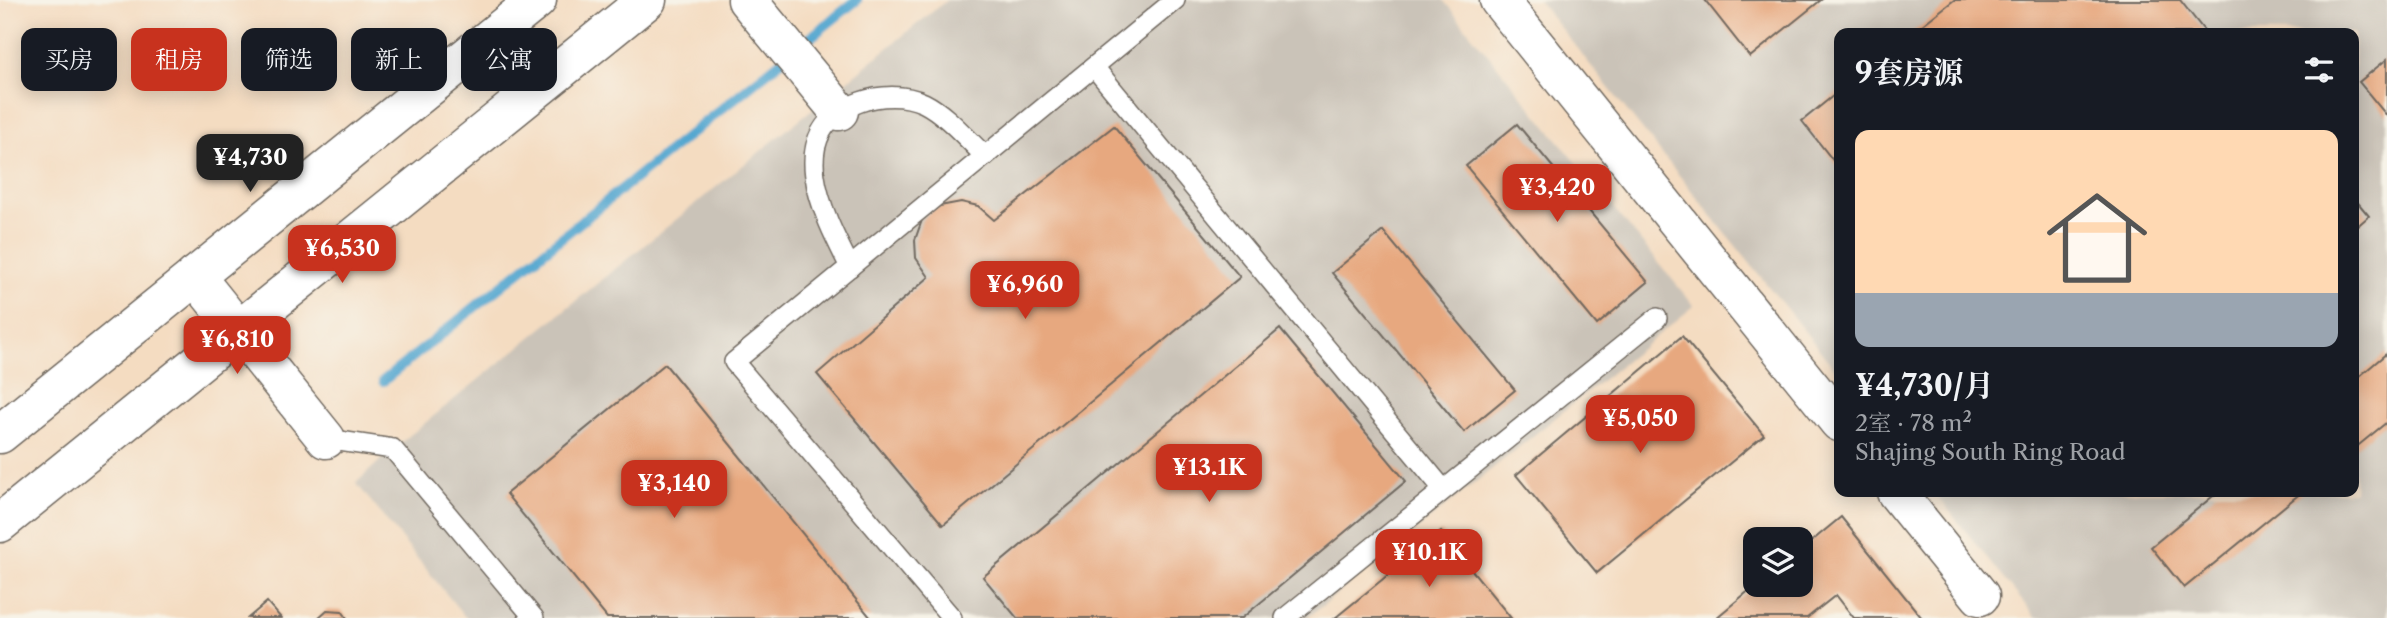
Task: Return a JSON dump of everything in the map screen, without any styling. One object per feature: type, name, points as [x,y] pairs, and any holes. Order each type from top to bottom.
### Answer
[{"type":"main road","points":[[0,434],[537,0]]},
{"type":"main road","points":[[0,523],[647,0]]},
{"type":"main road","points":[[1499,0],[1834,416]]},
{"type":"main road","points":[[752,5],[839,111]]},
{"type":"main road","points":[[195,276],[326,439]]},
{"type":"main road","points":[[1900,497],[1980,596]]},
{"type":"lane","points":[[952,618],[734,362],[1175,0]]},
{"type":"lane","points":[[1094,67],[1443,489]]},
{"type":"lane","points":[[850,267],[826,221],[813,164],[820,132],[839,111],[864,100],[896,96],[924,103],[985,156]]},
{"type":"lane","points":[[1285,618],[1657,318]]},
{"type":"lane","points":[[326,439],[393,449],[534,618]]},
{"type":"shaded area","points":[[947,0],[1443,0],[1694,306],[1307,618],[466,618],[356,483],[393,449]]},
{"type":"shaded area","points":[[1538,0],[2387,0],[2387,618],[2036,618],[1938,497],[2359,497],[2359,28],[1834,28],[1834,368]]},
{"type":"building","points":[[1705,0],[1821,0],[1750,57]]},
{"type":"building","points":[[1954,0],[2180,0],[2202,28],[1918,28]]},
{"type":"building","points":[[2387,59],[2387,116],[2359,82]]},
{"type":"building","points":[[1834,95],[1834,162],[1802,121]]},
{"type":"building","points":[[1517,124],[1648,282],[1597,325],[1466,166]]},
{"type":"building","points":[[1114,126],[1240,277],[943,525],[817,374],[929,277],[916,258],[915,240],[922,220],[930,212],[940,206],[961,202],[978,206],[994,220]]},
{"type":"building","points":[[2359,204],[2369,216],[2359,225]]},
{"type":"building","points":[[1383,231],[1515,390],[1464,432],[1332,273]]},
{"type":"building","points":[[1280,329],[1406,481],[1242,618],[1017,618],[983,577]]},
{"type":"building","points":[[1682,336],[1764,435],[1597,573],[1516,475]]},
{"type":"building","points":[[2387,353],[2387,422],[2359,445],[2359,377]]},
{"type":"building","points":[[665,364],[871,618],[607,618],[506,494]]},
{"type":"building","points":[[2212,497],[2296,497],[2184,588],[2151,547]]},
{"type":"building","points":[[1841,517],[1922,618],[1854,618],[1836,595],[1807,618],[1716,618],[1743,596],[1813,597],[1813,540]]},
{"type":"building","points":[[1441,532],[1511,618],[1335,618]]},
{"type":"building","points":[[267,602],[281,618],[248,618]]},
{"type":"building","points":[[327,610],[342,611],[347,618],[318,618]]},
{"type":"waterway","points":[[383,381],[857,0]]}]
